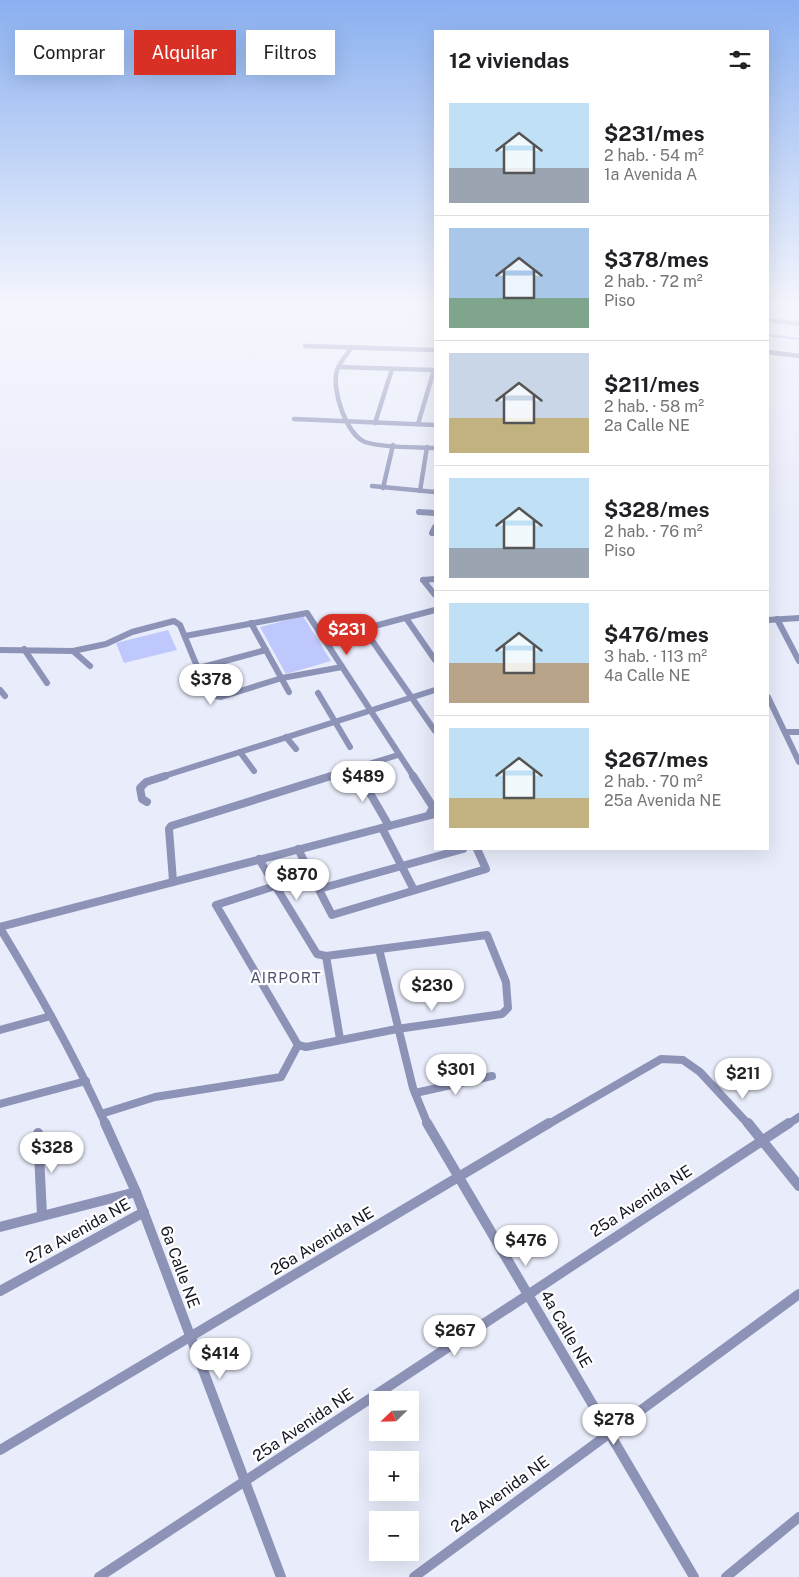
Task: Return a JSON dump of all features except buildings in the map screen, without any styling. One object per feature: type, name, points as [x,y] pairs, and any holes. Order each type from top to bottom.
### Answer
[{"type":"street","points":[[337,380],[336,388],[346,421],[362,442],[434,448]]},
{"type":"street","points":[[375,423],[389,380]]},
{"type":"street","points":[[418,424],[431,380]]},
{"type":"street","points":[[294,419],[434,425]]},
{"type":"street","points":[[383,488],[393,445]]},
{"type":"street","points":[[420,491],[427,447]]},
{"type":"street","points":[[372,486],[434,492]]},
{"type":"street","points":[[419,512],[434,513]]},
{"type":"street","points":[[434,579],[423,580],[434,595]]},
{"type":"street","points":[[325,639],[434,610]]},
{"type":"street","points":[[0,928],[173,881],[432,815],[433,807],[307,613],[185,636]]},
{"type":"street","points":[[406,618],[434,659]]},
{"type":"street","points":[[769,620],[799,618]]},
{"type":"street","points":[[777,619],[799,661]]},
{"type":"street","points":[[0,650],[73,651],[106,644],[132,632],[174,621],[180,625],[199,668],[215,696],[221,698],[282,678],[342,667]]},
{"type":"street","points":[[251,623],[289,692]]},
{"type":"street","points":[[364,629],[434,730]]},
{"type":"street","points":[[24,649],[47,683]]},
{"type":"street","points":[[199,668],[266,650]]},
{"type":"street","points":[[73,651],[90,666]]},
{"type":"street","points":[[0,690],[5,696]]},
{"type":"street","points":[[147,802],[142,799],[140,788],[146,782],[434,690]]},
{"type":"street","points":[[318,693],[350,747]]},
{"type":"street","points":[[769,699],[799,762]]},
{"type":"street","points":[[785,732],[799,732]]},
{"type":"street","points":[[286,738],[296,749]]},
{"type":"street","points":[[240,752],[254,771]]},
{"type":"street","points":[[173,881],[169,829],[171,826],[398,755]]},
{"type":"street","points":[[356,769],[414,890]]},
{"type":"street","points":[[298,849],[332,915],[486,869],[477,850]]},
{"type":"street","points":[[319,889],[459,850]]},
{"type":"street","points":[[259,859],[317,954],[326,956],[487,935],[494,945],[510,997],[508,1008],[502,1014],[397,1029],[306,1047],[298,1045],[216,905],[275,886]]},
{"type":"street","name":"6a Calle NE","points":[[0,928],[3,938],[51,1016],[86,1081],[136,1192],[281,1577]]},
{"type":"street","name":"4a Calle NE","points":[[379,949],[397,1029],[415,1093],[430,1130],[694,1577]]},
{"type":"street","points":[[326,956],[340,1039]]},
{"type":"street","points":[[0,1030],[51,1016]]},
{"type":"street","points":[[101,1114],[155,1096],[281,1077],[298,1045]]},
{"type":"street","name":"26a Avenida NE","points":[[0,1450],[661,1059],[683,1060],[700,1072],[762,1139]]},
{"type":"street","points":[[415,1093],[492,1076]]},
{"type":"street","points":[[0,1104],[86,1081]]},
{"type":"street","name":"25a Avenida NE","points":[[99,1577],[762,1139],[799,1117]]},
{"type":"street","points":[[38,1133],[42,1216]]},
{"type":"street","points":[[762,1139],[799,1186]]},
{"type":"street","points":[[0,1227],[136,1192]]},
{"type":"street","name":"27a Avenida NE","points":[[0,1291],[144,1212]]},
{"type":"street","name":"24a Avenida NE","points":[[414,1577],[799,1294]]},
{"type":"street","points":[[726,1577],[799,1516]]},
{"type":"shaded area","points":[[303,616],[331,661],[286,674],[260,627]]},
{"type":"shaded area","points":[[168,630],[177,650],[124,663],[116,643]]},
{"type":"district","name":"AIRPORT","points":[[286,977]]}]
